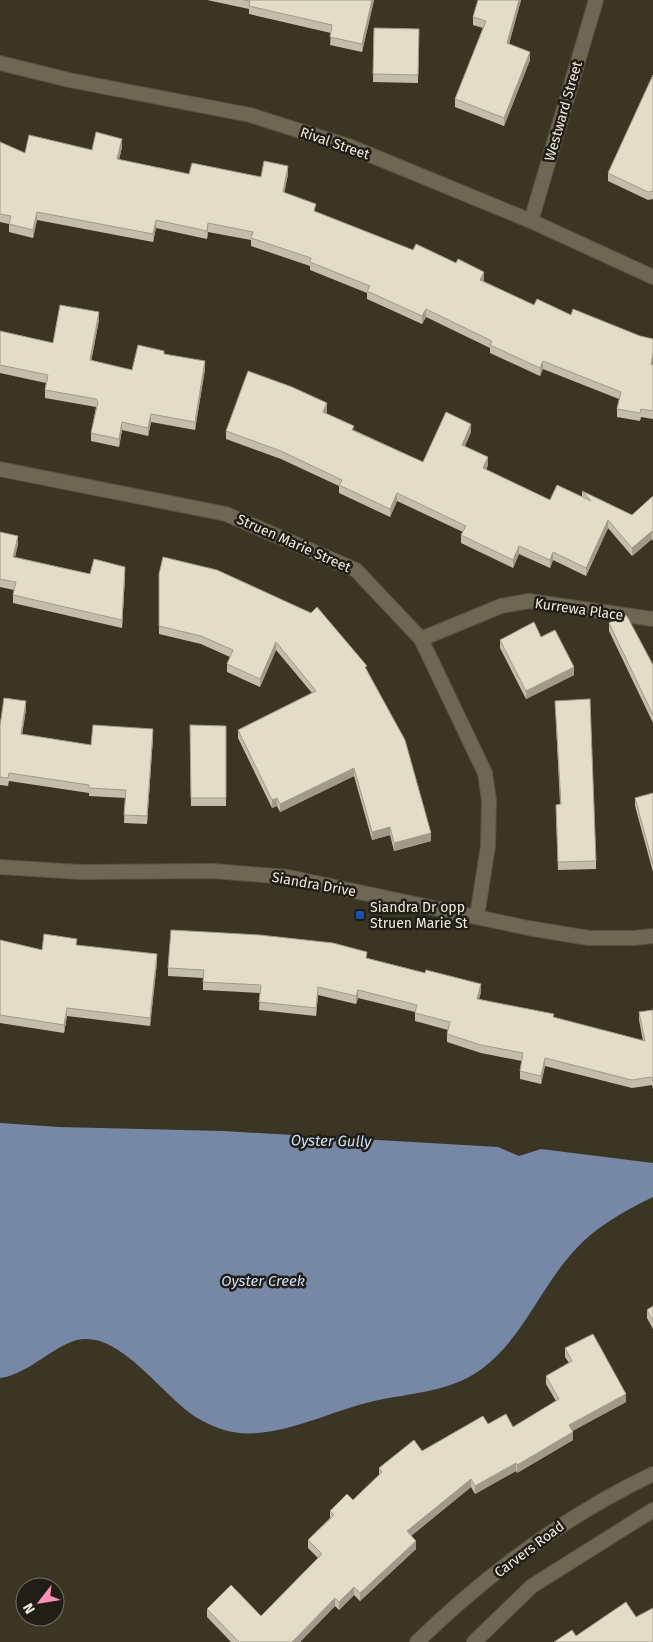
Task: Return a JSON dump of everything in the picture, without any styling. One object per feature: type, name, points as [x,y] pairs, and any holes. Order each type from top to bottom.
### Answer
[{"type":"street","name":"Westward Street","points":[[531,221],[596,0]]},
{"type":"street","name":"Rival Street","points":[[0,63],[69,80],[250,115],[350,147],[531,221],[653,277]]},
{"type":"street","name":"Struen Marie Street","points":[[0,469],[226,514],[356,570],[421,639],[485,773],[489,800],[488,846],[477,916]]},
{"type":"street","name":"Kurrewa Place","points":[[421,639],[501,606],[529,601],[653,619]]},
{"type":"street","name":"Siandra Drive","points":[[0,867],[80,872],[213,870],[288,877],[528,928],[588,938],[653,936]]},
{"type":"street","name":"Carvers Road","points":[[417,1642],[449,1610],[534,1543],[571,1517],[653,1474]]},
{"type":"street","points":[[474,1642],[532,1586],[653,1510]]},
{"type":"water","name":"Oyster Creek","points":[[0,1123],[59,1127],[223,1131],[498,1147],[519,1156],[541,1149],[653,1163],[653,1197],[610,1220],[582,1243],[560,1268],[501,1352],[486,1366],[469,1377],[446,1387],[370,1402],[286,1428],[257,1433],[242,1433],[221,1429],[201,1420],[174,1399],[130,1359],[115,1348],[99,1341],[84,1339],[74,1341],[23,1370],[0,1378]]},
{"type":"building","points":[[244,0],[372,0],[362,44],[330,37],[332,25],[249,6],[250,1]]},
{"type":"building","points":[[478,0],[519,0],[507,43],[530,52],[504,118],[455,99],[486,21],[473,17]]},
{"type":"building","points":[[374,28],[419,29],[418,75],[373,74]]},
{"type":"building","points":[[653,75],[653,191],[648,192],[608,173]]},
{"type":"building","points":[[96,132],[122,139],[117,159],[189,174],[192,163],[261,177],[264,161],[288,166],[283,192],[316,204],[314,211],[413,250],[416,244],[456,263],[458,259],[484,272],[480,280],[534,305],[537,299],[571,315],[573,309],[640,336],[653,339],[651,365],[653,364],[653,411],[641,409],[640,413],[617,409],[621,392],[543,361],[540,368],[490,345],[492,341],[426,309],[422,316],[367,291],[370,286],[310,262],[311,258],[251,238],[253,232],[208,223],[207,231],[156,220],[153,234],[37,212],[33,230],[9,224],[11,216],[0,214],[0,142],[25,153],[29,135],[92,150]]},
{"type":"building","points":[[60,305],[99,312],[90,360],[132,370],[138,345],[164,351],[164,354],[205,361],[195,422],[151,414],[148,428],[122,422],[119,439],[91,433],[98,402],[96,399],[45,390],[48,375],[0,365],[0,331],[53,343]]},
{"type":"building","points":[[248,371],[292,387],[327,403],[323,412],[354,426],[352,430],[423,462],[446,412],[471,424],[462,445],[488,457],[483,468],[550,500],[557,485],[591,501],[582,491],[632,515],[653,496],[653,533],[652,531],[632,548],[608,520],[586,568],[553,552],[550,560],[519,546],[513,560],[461,535],[466,526],[397,493],[390,509],[339,485],[342,480],[281,451],[226,431]]},
{"type":"building","points":[[0,532],[18,536],[13,557],[90,574],[94,559],[125,567],[122,620],[13,595],[16,582],[0,579]]},
{"type":"building","points":[[163,557],[217,570],[311,613],[317,607],[367,666],[365,667],[405,740],[431,833],[394,843],[390,827],[372,832],[354,768],[280,804],[277,798],[272,800],[238,730],[316,691],[276,642],[260,679],[227,664],[233,650],[201,636],[159,626],[159,574]]},
{"type":"building","points":[[623,615],[627,616],[653,665],[653,715],[609,623]]},
{"type":"building","points":[[534,622],[541,637],[555,630],[574,667],[526,691],[500,640]]},
{"type":"building","points":[[4,698],[26,701],[21,734],[91,745],[93,725],[153,729],[147,816],[124,815],[126,790],[89,788],[89,785],[9,773],[8,778],[0,777],[0,726]]},
{"type":"building","points":[[590,699],[596,861],[558,862],[556,805],[561,804],[555,701]]},
{"type":"building","points":[[190,725],[226,726],[226,798],[191,798]]},
{"type":"building","points":[[653,793],[653,864],[635,798]]},
{"type":"building","points":[[171,930],[260,935],[333,943],[367,952],[366,958],[425,973],[426,970],[481,984],[477,999],[554,1014],[553,1017],[645,1041],[639,1012],[653,1010],[653,1081],[652,1077],[632,1080],[545,1058],[541,1076],[520,1071],[523,1053],[481,1045],[447,1034],[450,1022],[415,1013],[417,1005],[358,990],[356,996],[318,987],[316,1008],[259,1002],[261,985],[203,982],[204,970],[168,968]]},
{"type":"building","points":[[44,934],[77,939],[76,945],[157,954],[150,1018],[67,1008],[64,1025],[0,1015],[0,940],[42,950]]},
{"type":"building","points":[[653,1306],[653,1321],[647,1310]]},
{"type":"building","points":[[593,1334],[626,1394],[569,1425],[573,1432],[517,1465],[516,1463],[475,1486],[471,1479],[407,1531],[416,1541],[360,1593],[354,1587],[339,1602],[335,1598],[292,1642],[239,1642],[207,1609],[231,1585],[261,1616],[322,1554],[308,1540],[334,1515],[330,1511],[347,1494],[353,1500],[382,1472],[379,1468],[414,1440],[422,1451],[483,1416],[488,1424],[506,1414],[513,1427],[559,1399],[546,1376],[572,1361],[565,1348]]},
{"type":"building","points":[[626,1602],[636,1617],[653,1608],[653,1642],[554,1642],[572,1630],[576,1636]]},
{"type":"place","name":"Siandra Dr opp Struen Marie St","points":[[360,915]]},
{"type":"water label","name":"Oyster Gully","points":[[331,1141]]}]
